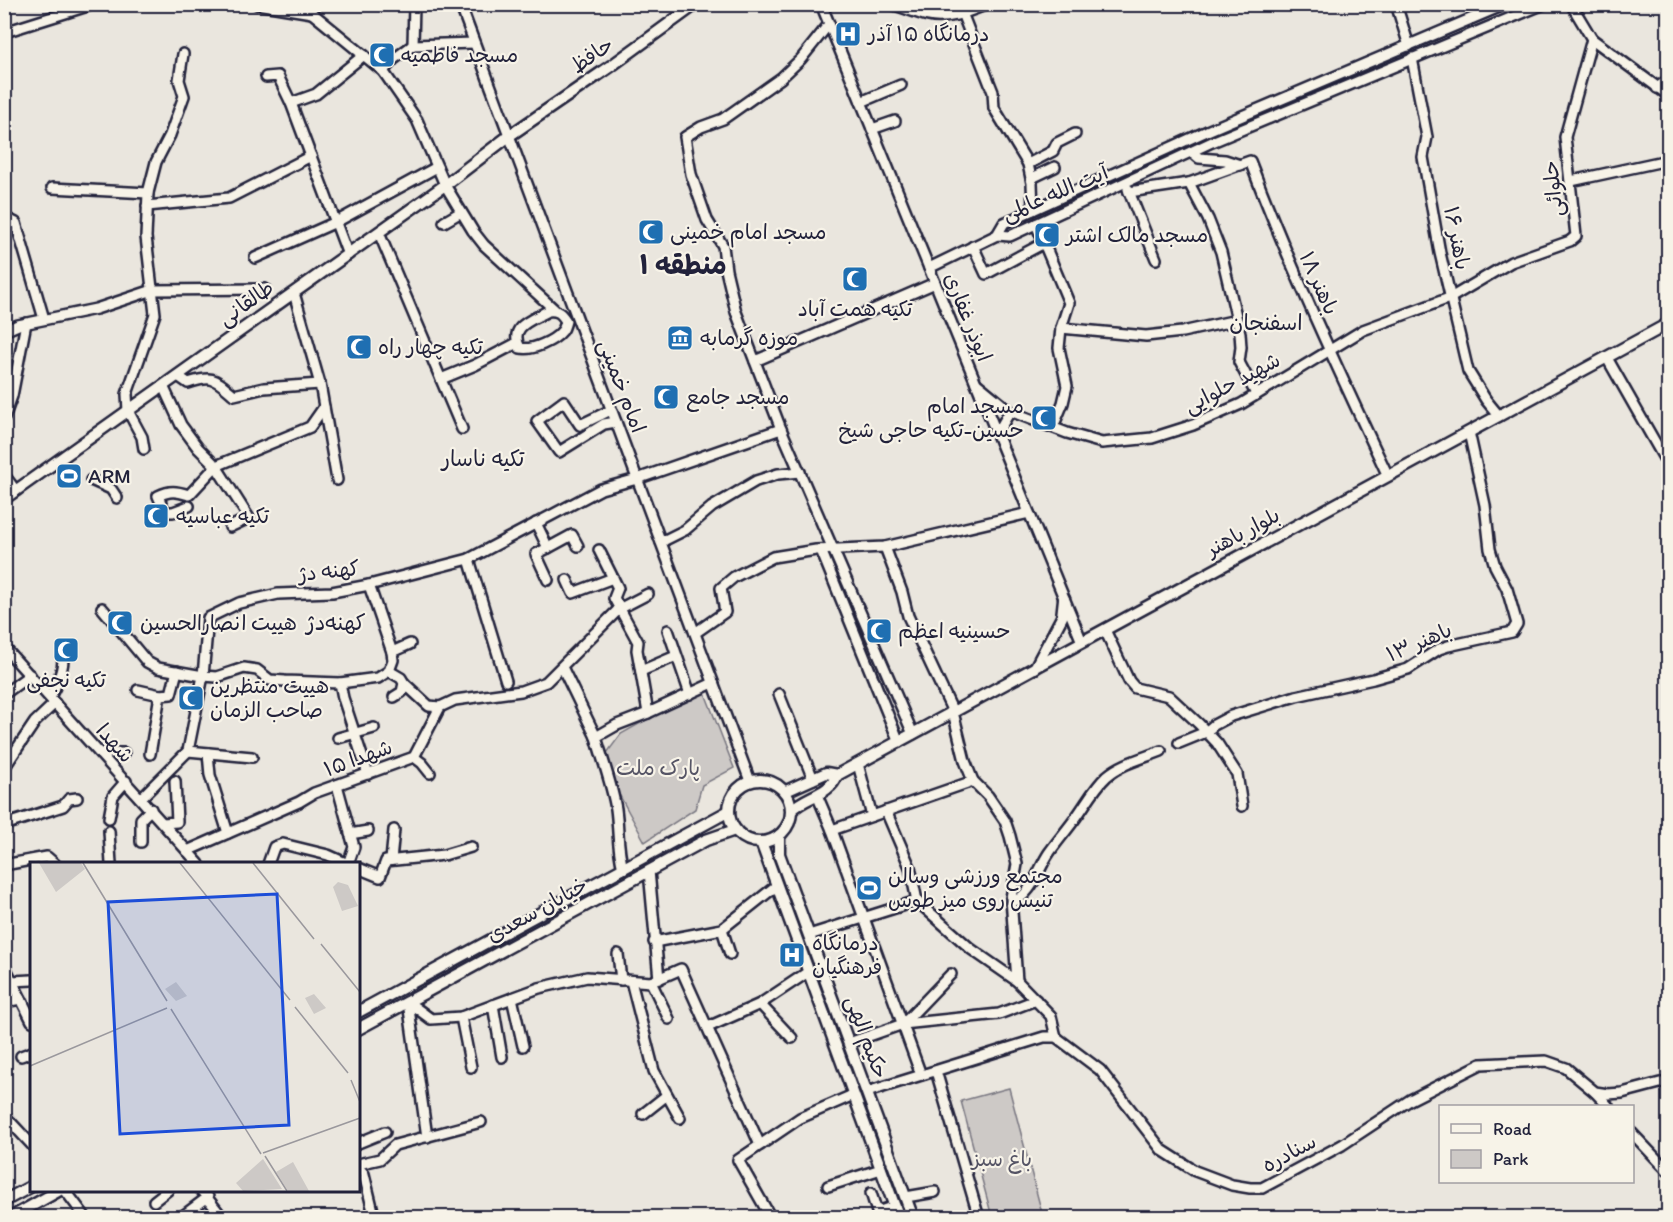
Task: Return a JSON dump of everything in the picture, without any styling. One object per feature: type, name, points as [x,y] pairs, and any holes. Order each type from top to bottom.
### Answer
[{"type":"main road","name":"حافظ","points":[[509,136],[696,4]]},
{"type":"main road","name":"طالقانی","points":[[4,499],[379,233],[509,136]]},
{"type":"main road","name":"بلوار باهنر","points":[[837,775],[1668,324]]},
{"type":"main road","points":[[1035,668],[1062,617],[1064,599]]},
{"type":"main road","points":[[786,791],[826,773],[837,775],[834,783],[817,795],[799,802],[792,810]]},
{"type":"main road","points":[[770,780],[786,791],[792,810],[791,820],[779,836],[771,841],[751,841],[742,837],[735,830],[730,821],[730,802],[734,792],[741,785],[750,781],[770,780]]},
{"type":"main road","name":"خیابان سعدی","points":[[360,1011],[729,811]]},
{"type":"main road","name":"خیابان سعدی","points":[[360,1028],[706,840],[735,830]]},
{"type":"main road","name":"حکیم الهی","points":[[779,836],[779,854],[913,1218]]},
{"type":"main road","name":"حکیم الهی","points":[[761,842],[899,1218]]},
{"type":"main road","points":[[662,848],[668,850],[669,860]]},
{"type":"main road","points":[[766,859],[779,854]]},
{"type":"main road","points":[[853,1095],[867,1092]]},
{"type":"main road","points":[[4,1201],[30,1187]]},
{"type":"main road","points":[[10,1218],[58,1192]]},
{"type":"street","points":[[6,29],[94,4]]},
{"type":"street","points":[[257,4],[309,9],[383,71],[417,120],[445,185],[484,245],[562,314],[566,321],[562,331],[540,346],[528,350],[520,348],[515,339],[520,327],[548,311],[556,310]]},
{"type":"street","points":[[413,45],[414,4]]},
{"type":"street","name":"امام خمینی","points":[[460,4],[750,781]]},
{"type":"street","name":"ابوذر غفاری","points":[[821,4],[1082,642]]},
{"type":"street","points":[[892,4],[930,17],[962,13],[988,4]]},
{"type":"street","points":[[1396,4],[1409,46]]},
{"type":"street","name":"آیت الله عالمی","points":[[1506,4],[1208,131],[1004,223],[997,235],[1010,236],[1212,142],[1544,4]]},
{"type":"street","points":[[1571,4],[1592,39],[1668,95]]},
{"type":"street","points":[[962,13],[993,92],[994,108],[1028,164],[1032,178],[1033,210]]},
{"type":"street","points":[[830,24],[801,59],[773,84],[723,119],[701,127],[685,137],[691,174],[707,220],[723,246],[736,312],[781,429],[913,734]]},
{"type":"street","name":"حلوائی","points":[[1452,297],[1511,262],[1570,241],[1576,236],[1565,136],[1592,39]]},
{"type":"street","points":[[383,71],[394,59],[413,45],[474,43]]},
{"type":"street","points":[[144,449],[142,437],[128,411],[127,394],[155,314],[146,237],[148,193],[156,162],[170,135],[184,96],[179,80],[183,54]]},
{"type":"street","points":[[291,102],[316,94],[364,55]]},
{"type":"street","name":"باهنر ۱۶","points":[[1412,58],[1427,137],[1423,157],[1440,253],[1468,371],[1499,416]]},
{"type":"street","points":[[266,77],[278,76],[291,102],[348,255]]},
{"type":"street","points":[[1657,88],[1668,80]]},
{"type":"street","points":[[861,102],[901,85]]},
{"type":"street","points":[[872,129],[895,121]]},
{"type":"street","points":[[1208,131],[1212,142]]},
{"type":"street","points":[[1028,164],[1053,151],[1057,143],[1075,134]]},
{"type":"street","points":[[1192,152],[1199,158],[1225,160],[1240,165]]},
{"type":"street","points":[[147,206],[229,198],[311,156]]},
{"type":"street","points":[[1571,181],[1668,160]]},
{"type":"street","name":"باهنر ۱۸","points":[[1240,165],[1250,161],[1278,235],[1388,476]]},
{"type":"street","points":[[1129,192],[1189,183],[1240,165]]},
{"type":"street","points":[[255,258],[336,222],[437,167]]},
{"type":"street","points":[[1032,178],[1055,167]]},
{"type":"street","points":[[1125,182],[1156,259]]},
{"type":"street","points":[[1189,183],[1208,219],[1221,252],[1237,320],[1241,347],[1239,362],[1256,394]]},
{"type":"street","points":[[52,188],[148,193]]},
{"type":"street","points":[[444,222],[461,212]]},
{"type":"street","points":[[4,216],[16,223],[44,319]]},
{"type":"street","points":[[1036,224],[1069,303],[1061,328],[1059,348],[1067,386],[1053,427]]},
{"type":"street","points":[[379,233],[462,429]]},
{"type":"street","points":[[929,268],[997,235]]},
{"type":"street","points":[[973,246],[986,274],[1044,243]]},
{"type":"street","points":[[755,361],[935,283]]},
{"type":"street","points":[[4,331],[26,323],[96,309],[153,290],[265,289]]},
{"type":"street","points":[[294,293],[320,384],[337,480]]},
{"type":"street","name":"شهید حلوایی","points":[[976,383],[1010,411],[1102,443],[1152,438],[1193,425],[1241,404],[1371,327],[1452,297]]},
{"type":"street","points":[[1061,328],[1146,336],[1182,332],[1237,320]]},
{"type":"street","points":[[4,418],[12,396],[26,323]]},
{"type":"street","points":[[441,379],[518,343]]},
{"type":"street","points":[[1607,358],[1668,465]]},
{"type":"street","points":[[178,376],[188,383],[202,379],[214,379],[234,395],[264,388],[320,384]]},
{"type":"street","points":[[163,386],[181,425],[216,466],[249,518],[230,527]]},
{"type":"street","points":[[611,410],[580,425],[564,401],[537,421],[559,452],[604,424],[616,423]]},
{"type":"street","points":[[189,506],[165,513],[158,496],[168,491],[189,495],[216,466],[310,427],[324,407]]},
{"type":"street","points":[[997,434],[1010,411]]},
{"type":"street","name":"کهنه دژ","points":[[188,751],[203,676],[208,618],[239,603],[278,594],[332,592],[369,585],[469,559],[489,551],[601,489],[637,479],[781,429]]},
{"type":"street","name":"باهنر ۱۳","points":[[1179,743],[1206,732],[1231,716],[1296,696],[1373,680],[1408,669],[1439,649],[1512,632],[1517,624],[1507,590],[1495,566],[1490,549],[1485,505],[1469,432]]},
{"type":"street","points":[[661,542],[685,530],[716,505],[756,481],[778,474],[800,472]]},
{"type":"street","points":[[4,475],[16,491]]},
{"type":"street","points":[[91,480],[111,489],[117,498]]},
{"type":"street","points":[[695,633],[725,612],[721,588],[734,577],[773,557],[821,550],[885,547],[1029,513]]},
{"type":"street","points":[[536,523],[548,548]]},
{"type":"street","points":[[548,580],[536,554],[572,535],[578,546]]},
{"type":"street","points":[[885,547],[902,592],[908,616],[953,712],[965,761],[973,781],[988,796],[1005,821],[1010,836],[1017,864],[1011,903],[1017,981]]},
{"type":"street","points":[[599,550],[618,588],[614,598],[638,642],[637,650],[648,713]]},
{"type":"street","points":[[821,550],[898,742]]},
{"type":"street","points":[[469,559],[506,681]]},
{"type":"street","points":[[567,580],[573,593],[613,578]]},
{"type":"street","points":[[102,608],[147,662],[158,668],[217,677],[244,668],[257,670],[270,680],[340,683],[378,678],[389,671],[393,660],[369,585]]},
{"type":"street","points":[[389,671],[401,678],[429,706],[440,707],[455,700],[521,691],[546,682],[620,609],[648,594]]},
{"type":"street","points":[[668,630],[690,694]]},
{"type":"street","points":[[1105,630],[1129,681],[1135,688],[1168,696],[1217,743],[1237,774],[1242,806]]},
{"type":"street","points":[[392,652],[410,644]]},
{"type":"street","name":"شهدا","points":[[4,647],[197,862]]},
{"type":"street","points":[[4,768],[52,700],[64,665],[63,654]]},
{"type":"street","points":[[642,671],[676,656]]},
{"type":"street","points":[[562,667],[596,737],[615,806],[618,828],[617,849],[622,869]]},
{"type":"street","points":[[138,690],[171,694],[177,670]]},
{"type":"street","points":[[4,694],[30,675]]},
{"type":"street","points":[[596,737],[617,725],[713,682]]},
{"type":"street","points":[[340,683],[368,774]]},
{"type":"street","points":[[394,697],[402,692],[404,683]]},
{"type":"street","points":[[150,754],[160,694]]},
{"type":"street","points":[[779,694],[813,780]]},
{"type":"street","name":"شهدا ۱۵","points":[[187,851],[299,802],[314,793],[414,757],[440,707]]},
{"type":"street","points":[[338,738],[374,728]]},
{"type":"street","points":[[141,798],[188,751],[252,757]]},
{"type":"street","points":[[1011,903],[1020,899],[1030,888],[1049,853],[1097,786],[1109,774],[1161,751]]},
{"type":"street","points":[[100,753],[124,753]]},
{"type":"street","points":[[208,753],[210,775],[228,833]]},
{"type":"street","points":[[414,757],[430,773]]},
{"type":"street","points":[[858,764],[872,816]]},
{"type":"street","points":[[163,823],[177,822],[175,781]]},
{"type":"street","points":[[832,830],[973,781]]},
{"type":"street","points":[[109,818],[113,796],[126,782]]},
{"type":"street","points":[[337,785],[354,847],[349,862]]},
{"type":"street","points":[[817,795],[832,830],[921,1075]]},
{"type":"street","points":[[4,825],[63,806],[69,798],[77,798]]},
{"type":"street","points":[[141,842],[141,819],[151,809]]},
{"type":"street","points":[[867,1092],[1044,1038],[1056,1037],[1051,1016],[1017,981],[970,949],[917,901],[910,867],[886,812]]},
{"type":"street","points":[[391,860],[394,830]]},
{"type":"street","points":[[109,831],[111,862]]},
{"type":"street","points":[[350,834],[368,831]]},
{"type":"street","points":[[269,862],[274,847],[283,844],[328,855],[344,862]]},
{"type":"street","points":[[360,869],[380,877],[386,861],[444,855],[471,847]]},
{"type":"street","points":[[4,866],[47,857],[53,862]]},
{"type":"street","points":[[649,871],[655,980],[669,1019]]},
{"type":"street","points":[[654,942],[723,929],[776,886]]},
{"type":"street","points":[[808,935],[917,901]]},
{"type":"street","points":[[723,929],[730,954]]},
{"type":"street","points":[[618,954],[654,1071],[681,1118]]},
{"type":"street","points":[[4,965],[30,1018]]},
{"type":"street","points":[[408,1002],[431,1019],[460,1017],[539,988],[587,977],[626,981],[655,980],[681,969],[760,1145]]},
{"type":"street","points":[[708,1027],[760,1004],[808,972]]},
{"type":"street","points":[[903,1024],[951,974]]},
{"type":"street","points":[[12,981],[30,980]]},
{"type":"street","points":[[512,998],[523,1046]]},
{"type":"street","points":[[4,1002],[21,999]]},
{"type":"street","points":[[849,1043],[903,1024],[999,1014],[1036,1000]]},
{"type":"street","points":[[408,1002],[427,1137]]},
{"type":"street","points":[[760,1004],[792,1038]]},
{"type":"street","points":[[493,1005],[502,1057]]},
{"type":"street","points":[[460,1017],[471,1067]]},
{"type":"street","name":"سنادره","points":[[1056,1037],[1100,1070],[1162,1150],[1195,1171],[1232,1185],[1250,1188],[1262,1188],[1342,1145],[1410,1100],[1481,1064],[1546,1061],[1566,1068],[1595,1092],[1606,1105]]},
{"type":"street","points":[[21,1056],[30,1053]]},
{"type":"street","points":[[936,1071],[979,1218]]},
{"type":"street","points":[[1595,1092],[1622,1093],[1668,1083]]},
{"type":"street","points":[[643,1114],[667,1095]]},
{"type":"street","points":[[771,1218],[738,1160],[800,1118],[853,1095]]},
{"type":"street","points":[[4,1115],[30,1141]]},
{"type":"street","points":[[360,1165],[380,1159],[395,1145],[481,1122]]},
{"type":"street","points":[[360,1142],[385,1132]]},
{"type":"street","points":[[1634,1135],[1668,1172]]},
{"type":"street","points":[[358,1218],[374,1215],[362,1184],[364,1173],[360,1168]]},
{"type":"street","points":[[828,1186],[881,1168]]},
{"type":"street","points":[[66,1192],[86,1218]]},
{"type":"street","points":[[154,1201],[167,1192]]},
{"type":"street","points":[[906,1197],[935,1192]]},
{"type":"street","points":[[871,1193],[878,1212],[895,1206]]},
{"type":"street","points":[[184,1215],[204,1194],[223,1218]]},
{"type":"green space","name":"پارک ملت","points":[[703,688],[734,768],[702,785],[695,809],[645,842],[601,761],[621,734]]},
{"type":"green space","name":"باغ سبز","points":[[1009,1088],[1043,1217],[992,1217],[961,1101]]},
{"type":"place","name":"درمانگاه ۱۵ آذر","points":[[848,34]]},
{"type":"place","name":"مسجد فاطمیه","points":[[382,55]]},
{"type":"place","name":"مسجد امام خمینی","points":[[651,232]]},
{"type":"place","name":"مسجد مالک اشتر","points":[[1047,235]]},
{"type":"place","name":"تکیه همت آباد","points":[[855,279]]},
{"type":"place","name":"موزه گرمابه","points":[[680,338]]},
{"type":"place","name":"تکیه چهار راه","points":[[359,347]]},
{"type":"place","name":"مسجد جامع","points":[[666,397]]},
{"type":"place","name":"مسجد امام حسین-تکیه حاجی شیخ","points":[[1044,418]]},
{"type":"place","name":"ARM","points":[[69,476]]},
{"type":"place","name":"تکیه عباسیه","points":[[156,516]]},
{"type":"place","name":"هییت انصارالحسین","points":[[120,623]]},
{"type":"place","name":"حسینیه اعظم","points":[[879,631]]},
{"type":"place","name":"تکیه نجفی","points":[[66,650]]},
{"type":"place","name":"هییت منتظرین صاحب الزمان","points":[[191,698]]},
{"type":"place","name":"مجتمع ورزشی وسالن تنیس روی میز طوس","points":[[869,888]]},
{"type":"place","name":"درمانگاه فرهنگیان","points":[[792,955]]},
{"type":"district","name":"منطقه ۱","points":[[683,265]]},
{"type":"district","name":"اسفنجان","points":[[1266,322]]},
{"type":"district","name":"تکیه ناسار","points":[[483,458]]},
{"type":"district","name":"کهنه‌دژ","points":[[336,622]]}]
